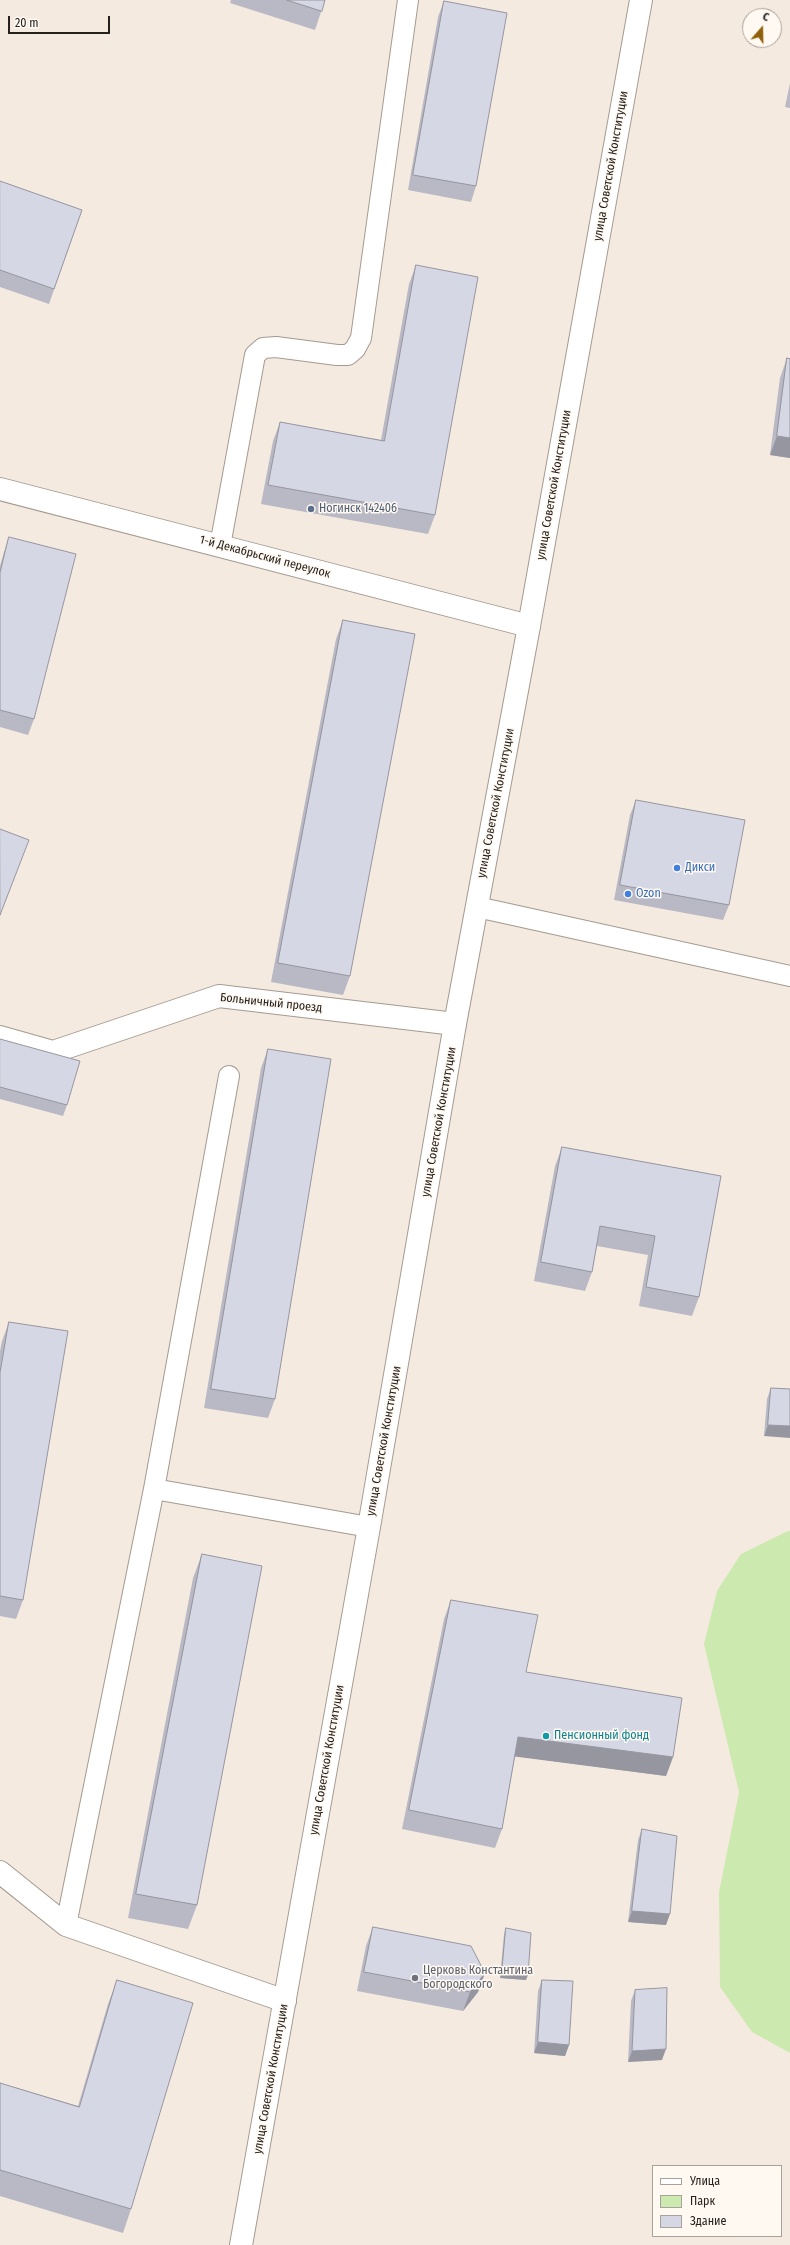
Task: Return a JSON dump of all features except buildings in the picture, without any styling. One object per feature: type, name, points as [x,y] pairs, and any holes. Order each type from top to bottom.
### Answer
[{"type":"street","name":"улица Советской Конституции","points":[[241,2245],[369,1527],[455,1024],[529,626],[641,0]]},
{"type":"street","name":"1-й Декабрьский переулок","points":[[0,489],[529,626]]},
{"type":"street","name":"Больничный проезд","points":[[0,1037],[53,1052],[219,996],[455,1024]]},
{"type":"street","points":[[0,1872],[66,1925],[285,2001]]},
{"type":"lane","points":[[220,546],[256,355],[263,348],[276,347],[348,355],[355,350],[361,338],[408,0]]},
{"type":"lane","points":[[477,907],[790,976]]},
{"type":"lane","points":[[66,1925],[154,1489],[229,1076]]},
{"type":"lane","points":[[154,1489],[369,1527]]},
{"type":"green space","points":[[790,1531],[790,2053],[752,2032],[720,1987],[719,1892],[739,1792],[704,1644],[717,1591],[741,1554]]},
{"type":"place","name":"Ногинск 142406","points":[[311,509]]},
{"type":"place","name":"Дикси","points":[[677,868]]},
{"type":"place","name":"Ozon","points":[[628,894]]},
{"type":"place","name":"Пенсионный фонд","points":[[546,1736]]},
{"type":"place","name":"Церковь Константина Богородского","points":[[415,1978]]}]
